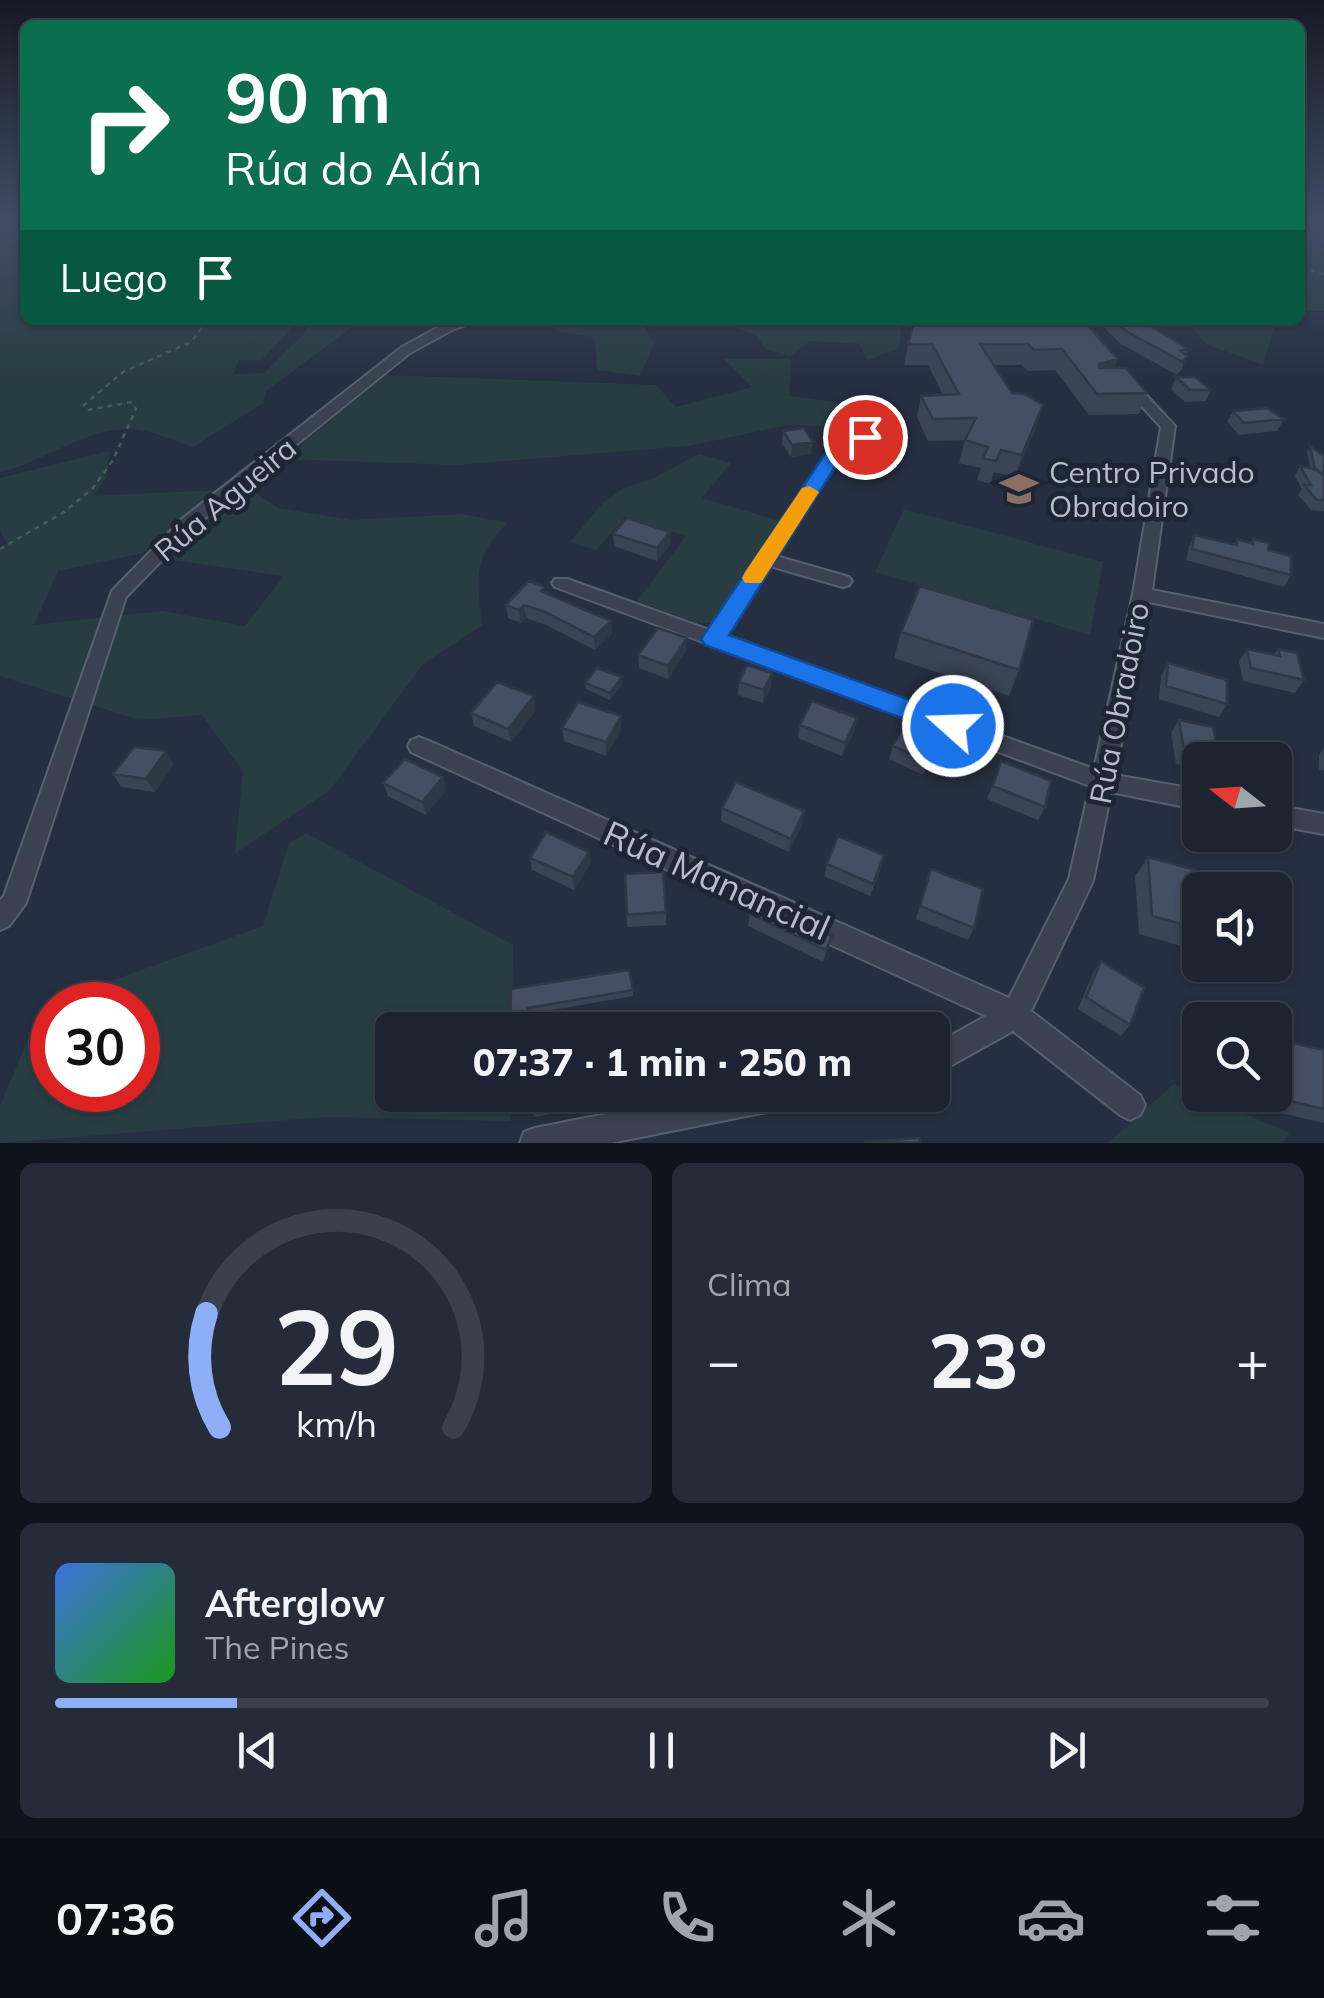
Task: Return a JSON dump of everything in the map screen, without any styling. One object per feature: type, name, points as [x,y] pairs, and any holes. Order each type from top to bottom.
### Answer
[{"type":"street","name":"Rúa Agueira","points":[[0,918],[14,903],[118,595],[188,523],[406,350],[454,325]]},
{"type":"street","name":"Rúa Obradoiro","points":[[1014,1015],[1082,881],[1142,594],[1168,426],[1118,373]]},
{"type":"street","points":[[714,639],[840,446],[890,427]]},
{"type":"street","points":[[766,558],[843,581]]},
{"type":"street","points":[[561,583],[1105,782],[1182,797]]},
{"type":"street","points":[[1142,594],[1324,630]]},
{"type":"street","name":"Rúa Manancial","points":[[420,746],[1014,1015],[1130,1105]]},
{"type":"street","points":[[1292,818],[1324,824]]},
{"type":"street","points":[[950,1052],[1014,1015]]},
{"type":"street","points":[[534,1143],[653,1132],[721,1112]]},
{"type":"path","points":[[0,549],[80,500],[112,462],[122,429],[136,409],[132,402],[88,410],[84,405],[123,372],[190,342],[204,325]]},
{"type":"green space","points":[[0,274],[20,274],[20,325],[294,325],[262,360],[239,360],[234,374],[264,373],[309,325],[355,325],[266,391],[263,403],[193,447],[148,431],[116,430],[82,439],[0,472]]},
{"type":"green space","points":[[1305,274],[1324,274],[1324,311],[1305,311]]},
{"type":"green space","points":[[548,325],[644,325],[654,344],[640,376],[597,370],[595,337],[557,331]]},
{"type":"green space","points":[[729,325],[901,325],[899,348],[868,360],[859,344],[810,341],[790,356],[765,349],[757,336]]},
{"type":"green space","points":[[1190,325],[1275,325],[1263,365],[1206,344]]},
{"type":"green space","points":[[724,359],[791,359],[789,396],[882,408],[872,428],[787,425],[688,446],[455,465],[284,459],[386,375],[656,385],[676,407],[752,387]]},
{"type":"green space","points":[[109,451],[107,476],[93,496],[219,490],[143,553],[58,571],[34,625],[162,611],[245,626],[284,576],[160,558],[245,485],[278,508],[351,520],[462,514],[507,523],[482,559],[482,625],[423,664],[330,790],[235,853],[243,771],[202,715],[139,720],[0,676],[0,548],[7,544],[0,530],[0,478]]},
{"type":"green space","points":[[699,454],[731,463],[702,498],[783,522],[714,622],[700,624],[637,601],[686,536],[625,517],[596,550],[570,542],[602,504],[624,488],[652,479]]},
{"type":"green space","points":[[904,509],[1103,562],[1090,635],[875,572]]},
{"type":"green space","points":[[306,833],[513,945],[512,1012],[375,1012],[375,1112],[510,1112],[510,1121],[326,1117],[0,1143],[0,1106],[30,1035],[30,1112],[160,1112],[160,982],[108,982],[263,926],[289,843]]},
{"type":"green space","points":[[1174,1084],[1182,1087],[1182,1112],[1240,1112],[1290,1133],[1282,1143],[1108,1143]]},
{"type":"building","points":[[914,325],[1087,325],[1118,359],[1099,364],[1099,368],[1126,368],[1147,393],[1097,394],[1062,349],[980,344],[1012,393],[1025,394],[1043,405],[1022,455],[1001,450],[996,461],[983,458],[988,447],[965,440],[976,418],[933,419],[921,396],[959,394],[932,344],[908,344]]},
{"type":"building","points":[[1119,325],[1151,326],[1188,349],[1181,351],[1187,356],[1183,362]]},
{"type":"building","points":[[1176,377],[1195,377],[1211,390],[1190,390]]},
{"type":"building","points":[[1267,408],[1284,419],[1244,423],[1233,411]]},
{"type":"building","points":[[804,428],[813,442],[792,445],[783,431]]},
{"type":"building","points":[[1310,446],[1324,456],[1324,475],[1315,469]]},
{"type":"building","points":[[1300,466],[1318,470],[1324,476],[1324,500],[1317,500],[1304,485],[1311,485]]},
{"type":"building","points":[[627,518],[670,532],[657,548],[613,534]]},
{"type":"building","points":[[1194,535],[1237,545],[1237,539],[1269,543],[1268,550],[1291,556],[1291,575],[1192,549]]},
{"type":"building","points":[[529,581],[545,587],[541,591],[611,621],[594,637],[545,612],[524,605],[519,610],[506,605]]},
{"type":"building","points":[[920,586],[1033,620],[1019,670],[901,632]]},
{"type":"building","points":[[658,628],[687,638],[668,666],[638,655]]},
{"type":"building","points":[[1247,649],[1280,656],[1278,649],[1297,653],[1304,680],[1251,668]]},
{"type":"building","points":[[1168,663],[1227,680],[1227,704],[1166,686]]},
{"type":"building","points":[[747,665],[772,673],[764,690],[739,682]]},
{"type":"building","points":[[597,668],[622,677],[610,693],[585,683]]},
{"type":"building","points":[[497,682],[534,696],[508,729],[471,713]]},
{"type":"building","points":[[812,701],[857,718],[845,743],[800,725]]},
{"type":"building","points":[[578,702],[621,716],[606,742],[562,728]]},
{"type":"building","points":[[911,713],[974,741],[965,761],[935,748],[928,762],[893,746]]},
{"type":"building","points":[[1179,720],[1213,727],[1216,742],[1183,742]]},
{"type":"building","points":[[134,747],[166,751],[146,779],[113,774]]},
{"type":"building","points":[[405,759],[443,777],[422,802],[383,783]]},
{"type":"building","points":[[1001,761],[1051,781],[1045,807],[993,786]]},
{"type":"building","points":[[736,782],[804,811],[791,839],[722,808]]},
{"type":"building","points":[[546,832],[589,852],[573,877],[530,858]]},
{"type":"building","points":[[838,836],[884,855],[873,884],[827,864]]},
{"type":"building","points":[[1148,857],[1195,870],[1182,872],[1182,924],[1152,916]]},
{"type":"building","points":[[931,869],[983,889],[974,928],[920,906]]},
{"type":"building","points":[[663,872],[666,912],[627,915],[625,874]]},
{"type":"building","points":[[756,901],[832,936],[826,950],[750,914]]},
{"type":"building","points":[[1101,961],[1144,988],[1130,1025],[1086,997]]},
{"type":"building","points":[[629,970],[633,990],[528,1008],[528,1012],[510,1012],[511,989]]},
{"type":"building","points":[[1292,1043],[1324,1050],[1324,1109],[1292,1102]]},
{"type":"building","points":[[919,1138],[921,1143],[864,1142]]},
{"type":"slow traffic","points":[[753,578],[809,492]]},
{"type":"place","name":"Centro Privado Obradoiro","points":[[1019,489]]},
{"type":"route","points":[[865,437],[840,446],[828,462],[714,639],[953,726]]}]
